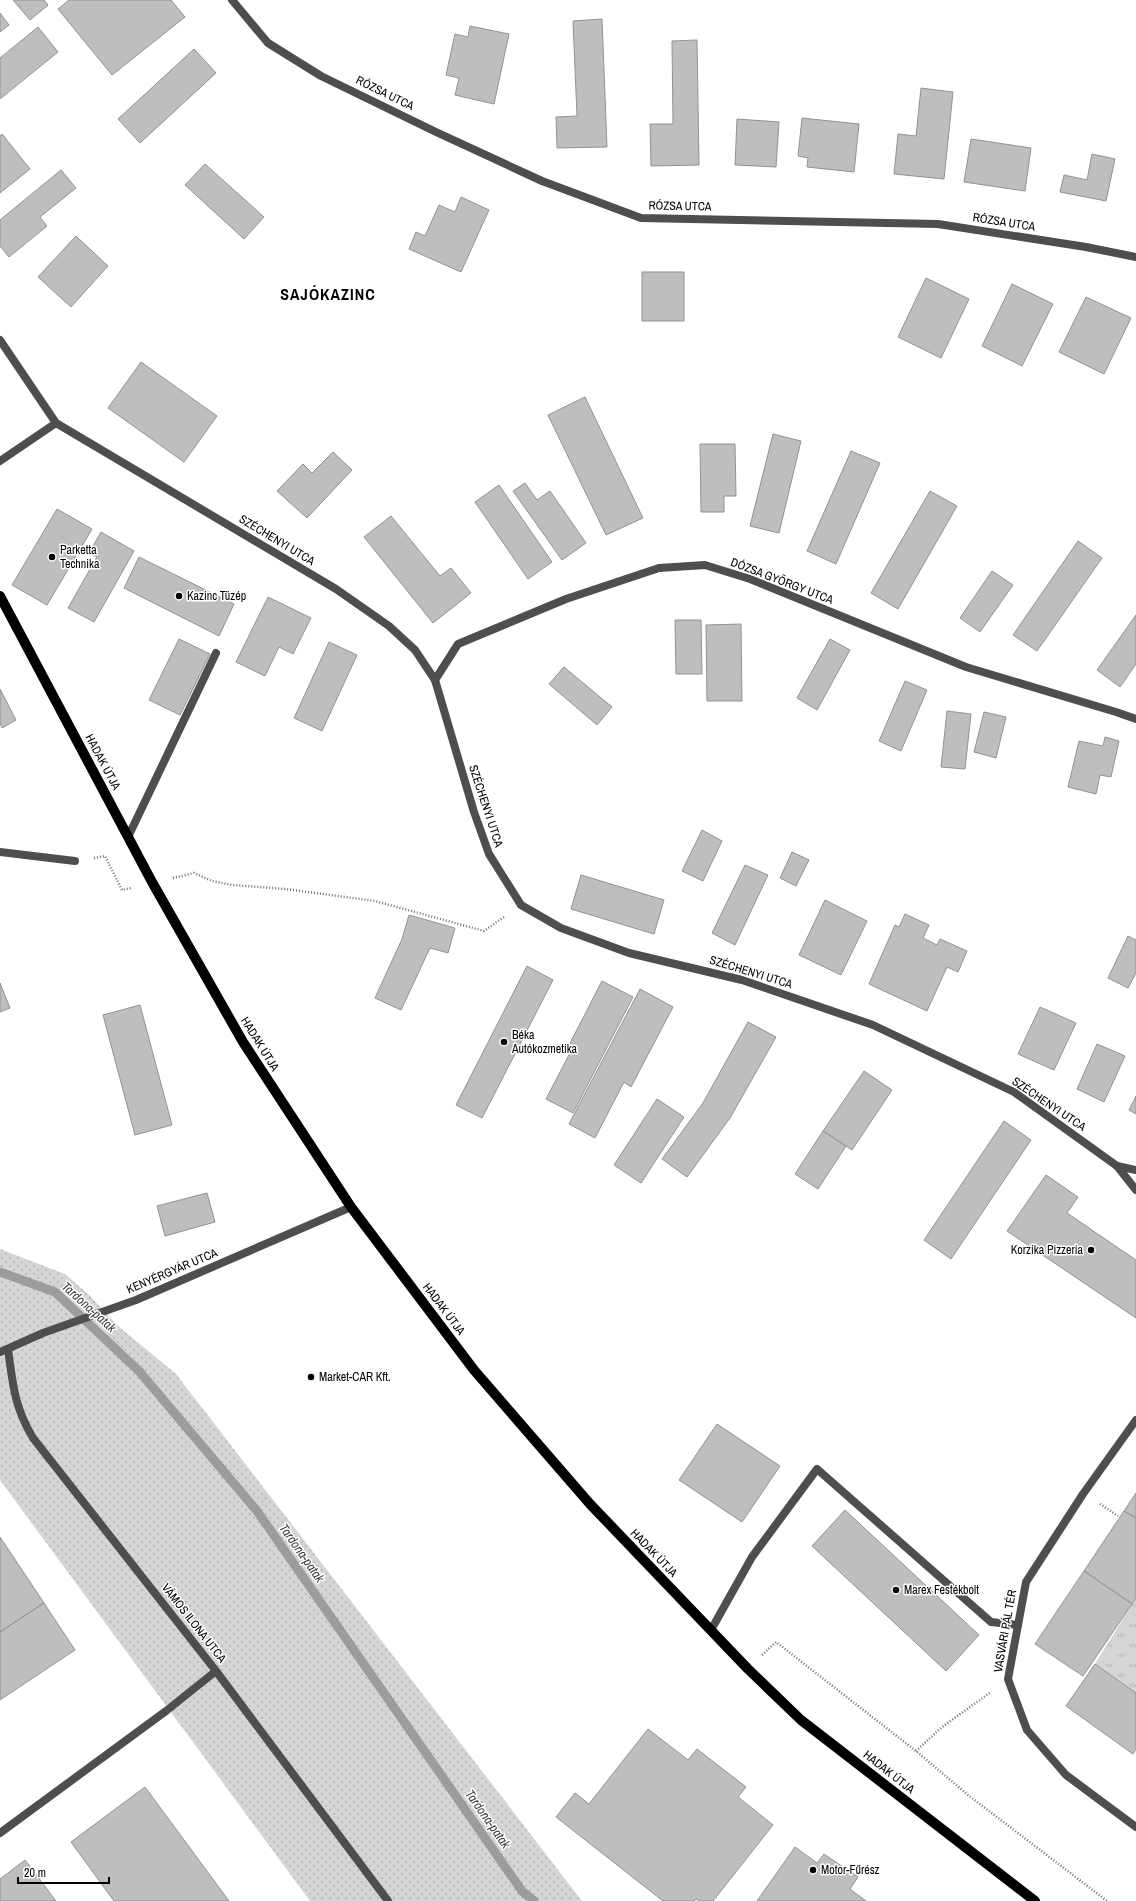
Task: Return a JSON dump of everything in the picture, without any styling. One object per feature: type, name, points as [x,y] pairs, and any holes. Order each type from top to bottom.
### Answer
[{"type":"main road","name":"HADAK ÚTJA","points":[[0,596],[152,882],[243,1042],[351,1207],[474,1370],[590,1504],[748,1669],[801,1720],[1035,1901]]},
{"type":"street","name":"RÓZSA UTCA","points":[[232,0],[268,44],[321,76],[436,132],[542,181],[641,218],[938,224],[1086,247],[1136,257]]},
{"type":"street","name":"SZÉCHENYI UTCA","points":[[0,340],[56,423],[336,589],[389,626],[410,645],[435,680],[489,854],[521,905],[561,928],[629,953],[742,980],[873,1025],[1014,1092],[1117,1166],[1136,1190]]},
{"type":"street","points":[[0,461],[56,423]]},
{"type":"street","name":"DÓZSA GYÖRGY UTCA","points":[[435,680],[458,644],[566,599],[658,568],[705,565],[750,579],[966,668],[1136,719]]},
{"type":"street","points":[[128,837],[216,653]]},
{"type":"street","points":[[0,852],[75,861]]},
{"type":"street","points":[[1117,1166],[1136,1170]]},
{"type":"street","name":"KENYÉRGYÁR UTCA","points":[[4,1351],[43,1333],[136,1300],[351,1207]]},
{"type":"street","name":"VÁMOS ILONA UTCA","points":[[4,1351],[14,1396],[21,1418],[33,1438],[216,1671],[388,1901]]},
{"type":"street","name":"VASVÁRI PÁL TÉR","points":[[1136,1420],[1083,1494],[1026,1582],[1008,1680],[1027,1730],[1066,1775],[1136,1827]]},
{"type":"street","points":[[711,1630],[752,1557],[817,1469],[991,1622],[1018,1625]]},
{"type":"street","points":[[0,1833],[166,1711],[216,1671]]},
{"type":"path","points":[[75,861],[105,856],[122,890],[152,882]]},
{"type":"path","points":[[194,873],[212,881],[232,885],[286,889],[375,901],[484,931],[521,905]]},
{"type":"path","points":[[748,1669],[776,1642],[916,1751],[968,1795],[1106,1901]]},
{"type":"path","points":[[916,1751],[942,1728],[1008,1680]]},
{"type":"green space","points":[[0,1249],[65,1274],[89,1295],[118,1326],[176,1374],[582,1901],[310,1901],[0,1480]]},
{"type":"green space","points":[[1136,1598],[1136,1693],[1095,1664]]},
{"type":"building","points":[[13,0],[44,0],[48,5],[30,20]]},
{"type":"building","points":[[69,0],[171,0],[185,17],[112,75],[58,9]]},
{"type":"building","points":[[0,13],[9,25],[0,32]]},
{"type":"building","points":[[602,19],[607,147],[557,148],[556,117],[577,116],[573,21]]},
{"type":"building","points":[[470,26],[509,34],[494,104],[455,95],[459,78],[446,75],[455,34],[468,37]]},
{"type":"building","points":[[38,27],[58,52],[0,99],[0,58]]},
{"type":"building","points":[[697,40],[699,165],[651,166],[650,124],[673,124],[672,41]]},
{"type":"building","points":[[194,49],[216,73],[140,143],[118,119]]},
{"type":"building","points":[[921,88],[953,92],[944,179],[894,174],[898,134],[916,136]]},
{"type":"building","points":[[802,118],[859,124],[854,172],[807,167],[808,158],[798,156]]},
{"type":"building","points":[[737,119],[779,122],[776,167],[735,165]]},
{"type":"building","points":[[2,134],[30,169],[0,193],[0,136]]},
{"type":"building","points":[[971,139],[1031,148],[1025,191],[964,182]]},
{"type":"building","points":[[1092,154],[1115,159],[1106,201],[1060,192],[1064,175],[1087,180]]},
{"type":"building","points":[[205,164],[264,217],[244,239],[185,185]]},
{"type":"building","points":[[61,170],[76,188],[40,217],[47,226],[9,257],[0,246],[0,220]]},
{"type":"building","points":[[461,197],[489,210],[461,272],[409,249],[416,232],[425,236],[439,205],[455,212]]},
{"type":"building","points":[[76,236],[108,266],[71,307],[38,277]]},
{"type":"building","points":[[642,272],[684,272],[684,321],[642,321]]},
{"type":"building","points":[[926,278],[969,299],[941,358],[898,337]]},
{"type":"building","points":[[1012,284],[1053,304],[1022,366],[982,346]]},
{"type":"building","points":[[1086,297],[1131,318],[1104,374],[1059,352]]},
{"type":"building","points":[[141,362],[217,416],[184,462],[108,408]]},
{"type":"building","points":[[585,397],[643,518],[606,535],[548,415]]},
{"type":"building","points":[[773,434],[801,441],[779,533],[750,526]]},
{"type":"building","points":[[700,444],[735,444],[736,496],[724,496],[724,512],[701,512]]},
{"type":"building","points":[[851,451],[880,463],[836,564],[807,551]]},
{"type":"building","points":[[333,452],[352,470],[307,518],[277,491],[303,464],[312,473]]},
{"type":"building","points":[[525,483],[537,500],[550,491],[586,543],[562,560],[513,491]]},
{"type":"building","points":[[499,485],[552,562],[528,579],[475,502]]},
{"type":"building","points":[[930,491],[957,506],[898,609],[871,593]]},
{"type":"building","name":"Parketta Technika","points":[[57,509],[92,529],[47,605],[12,585]]},
{"type":"building","points":[[391,516],[440,576],[451,568],[471,593],[433,623],[364,537]]},
{"type":"building","points":[[101,532],[134,551],[94,622],[68,608],[97,557],[89,553]]},
{"type":"building","points":[[1078,541],[1102,558],[1037,651],[1013,635]]},
{"type":"building","name":"Kazinc Tüzép","points":[[139,557],[234,604],[219,636],[124,588]]},
{"type":"building","points":[[992,571],[1013,585],[980,632],[960,618]]},
{"type":"building","points":[[268,597],[311,618],[293,654],[279,647],[265,676],[236,662]]},
{"type":"building","points":[[1136,615],[1136,664],[1120,687],[1097,670]]},
{"type":"building","points":[[675,620],[701,620],[702,674],[676,674]]},
{"type":"building","points":[[741,624],[742,701],[707,701],[706,625]]},
{"type":"building","points":[[179,639],[210,654],[180,715],[149,700]]},
{"type":"building","points":[[830,639],[850,650],[817,710],[797,698]]},
{"type":"building","points":[[329,642],[357,655],[322,731],[294,718]]},
{"type":"building","points":[[564,667],[612,707],[597,725],[549,684]]},
{"type":"building","points":[[905,681],[927,690],[901,751],[879,741]]},
{"type":"building","points":[[0,689],[16,720],[2,728],[0,723]]},
{"type":"building","points":[[947,711],[971,714],[965,769],[941,767]]},
{"type":"building","points":[[984,712],[1006,717],[996,758],[974,752]]},
{"type":"building","points":[[1105,737],[1119,741],[1111,777],[1100,775],[1096,794],[1068,787],[1079,741],[1103,746]]},
{"type":"building","points":[[702,830],[722,841],[703,881],[682,871]]},
{"type":"building","points":[[792,852],[809,860],[796,886],[780,878]]},
{"type":"building","points":[[745,865],[768,875],[735,945],[712,933]]},
{"type":"building","points":[[581,875],[664,900],[654,934],[571,909]]},
{"type":"building","points":[[825,900],[867,921],[841,975],[799,955]]},
{"type":"building","points":[[905,914],[929,925],[923,938],[937,945],[940,939],[967,951],[958,972],[947,967],[927,1011],[869,984],[895,925],[899,927]]},
{"type":"building","points":[[409,915],[455,928],[448,953],[430,948],[401,1010],[375,998],[402,939]]},
{"type":"building","points":[[1128,936],[1136,940],[1136,973],[1128,988],[1108,978]]},
{"type":"building","name":"Béka Autókozmetika","points":[[527,966],[553,980],[482,1118],[456,1105]]},
{"type":"building","points":[[602,981],[633,997],[573,1113],[546,1099],[571,1051],[567,1049]]},
{"type":"building","points":[[0,983],[10,1008],[0,1012]]},
{"type":"building","points":[[640,989],[673,1007],[631,1087],[624,1082],[595,1138],[569,1124]]},
{"type":"building","points":[[140,1005],[172,1125],[135,1135],[103,1015]]},
{"type":"building","points":[[1040,1007],[1076,1023],[1054,1070],[1018,1054]]},
{"type":"building","points":[[748,1022],[776,1037],[730,1118],[687,1177],[662,1159],[703,1103]]},
{"type":"building","points":[[1097,1044],[1125,1056],[1104,1102],[1077,1089]]},
{"type":"building","points":[[864,1071],[892,1090],[852,1150],[823,1131]]},
{"type":"building","points":[[1136,1096],[1136,1114],[1129,1110]]},
{"type":"building","points":[[657,1099],[684,1117],[641,1183],[614,1165]]},
{"type":"building","points":[[1004,1121],[1031,1140],[951,1259],[924,1240]]},
{"type":"building","points":[[823,1131],[846,1146],[818,1189],[795,1174]]},
{"type":"building","points":[[1046,1175],[1078,1197],[1067,1213],[1136,1260],[1136,1318],[1007,1231]]},
{"type":"building","points":[[207,1193],[215,1222],[165,1236],[157,1206]]},
{"type":"building","points":[[717,1424],[780,1466],[742,1522],[679,1480]]},
{"type":"building","points":[[1136,1493],[1136,1518],[1124,1511]]},
{"type":"building","name":"Marex Festékbolt","points":[[845,1510],[979,1635],[946,1671],[812,1546]]},
{"type":"building","points":[[1124,1511],[1136,1518],[1136,1598],[1132,1604],[1084,1571]]},
{"type":"building","points":[[0,1537],[44,1603],[0,1632]]},
{"type":"building","points":[[1084,1571],[1132,1604],[1083,1676],[1035,1644]]},
{"type":"building","points":[[44,1603],[75,1650],[0,1700],[0,1632]]},
{"type":"building","points":[[1095,1664],[1136,1693],[1136,1749],[1133,1754],[1066,1706]]},
{"type":"building","points":[[648,1729],[688,1760],[697,1749],[746,1787],[738,1797],[773,1825],[713,1901],[699,1901],[696,1899],[694,1901],[663,1901],[556,1817],[575,1793],[589,1804]]},
{"type":"building","points":[[145,1787],[229,1901],[114,1901],[71,1842]]},
{"type":"building","name":"Motor-Fűrész","points":[[795,1847],[817,1863],[824,1854],[858,1877],[850,1889],[866,1901],[757,1901]]},
{"type":"building","points":[[25,1860],[56,1901],[0,1901],[0,1879]]},
{"type":"waterway","name":"Tardona-patak","points":[[0,1272],[55,1292],[139,1371],[257,1511],[522,1891],[534,1901]]},
{"type":"place","name":"Parketta Technika","points":[[52,557]]},
{"type":"place","name":"Kazinc Tüzép","points":[[179,596]]},
{"type":"place","name":"Béka Autókozmetika","points":[[504,1042]]},
{"type":"place","name":"Korzika Pizzeria","points":[[1091,1250]]},
{"type":"place","name":"Market-CAR Kft.","points":[[311,1377]]},
{"type":"place","name":"Marex Festékbolt","points":[[896,1590]]},
{"type":"place","name":"Motor-Fűrész","points":[[813,1870]]},
{"type":"district","name":"SAJÓKAZINC","points":[[328,294]]}]
